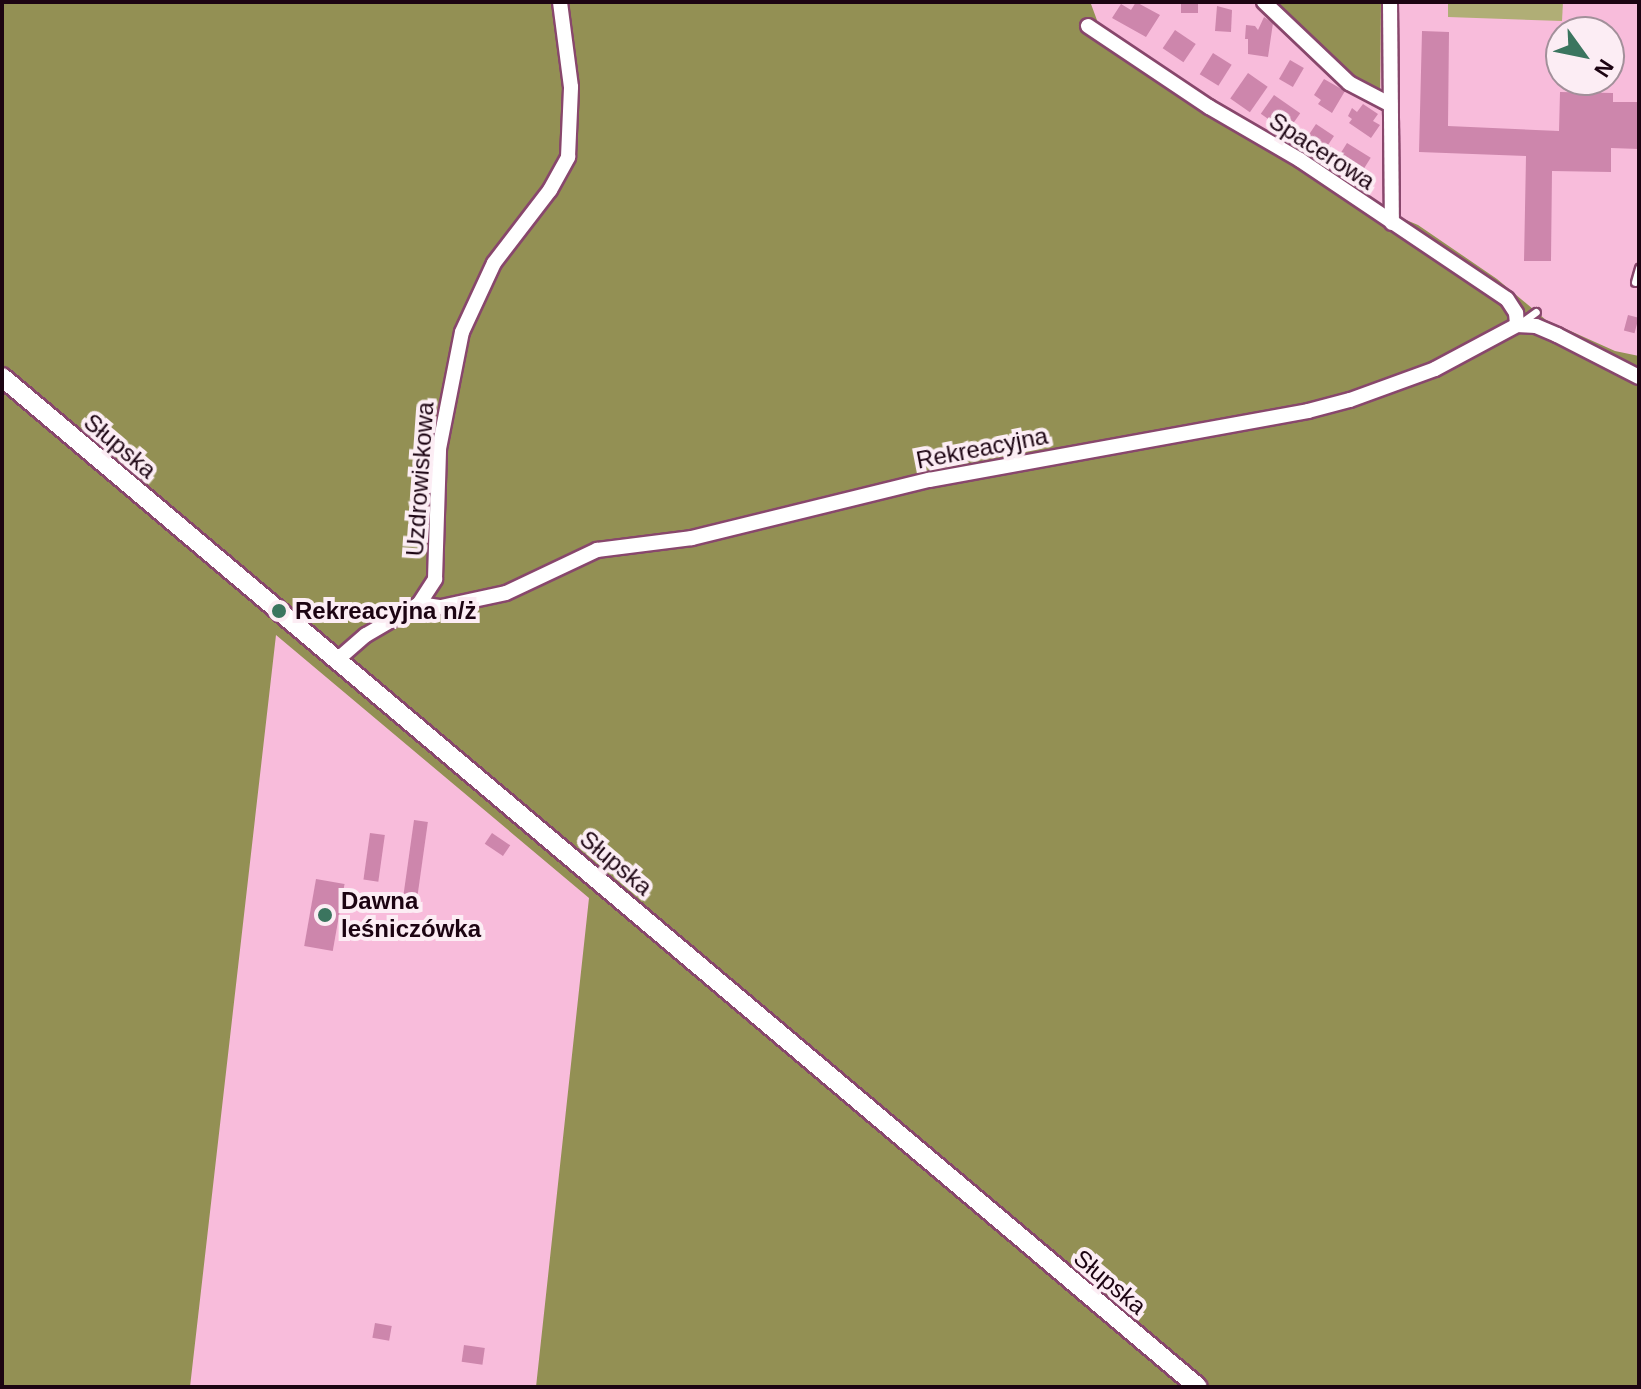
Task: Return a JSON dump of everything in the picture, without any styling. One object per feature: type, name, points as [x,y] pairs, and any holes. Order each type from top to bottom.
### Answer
[{"type":"street","name":"Uzdrowiskowa","points":[[419,604],[435,579],[439,449],[462,332],[479,288],[494,263],[550,190],[568,157],[572,96],[560,2]]},
{"type":"street","points":[[1264,2],[1349,83],[1391,105]]},
{"type":"street","points":[[1390,2],[1392,223]]},
{"type":"street","name":"Spacerowa","points":[[1088,26],[1209,107],[1300,160],[1507,299],[1516,313],[1517,325]]},
{"type":"street","name":"Rekreacyjna","points":[[337,660],[366,635],[419,604],[441,607],[506,593],[597,550],[692,538],[929,480],[1240,425],[1350,400],[1435,369],[1517,325]]},
{"type":"street","points":[[1517,325],[1547,331],[1639,377]]},
{"type":"street","name":"Słupska","points":[[2,377],[1198,1387]]},
{"type":"lane","points":[[1635,282],[1639,268]]},
{"type":"lane","points":[[1517,325],[1536,312]]},
{"type":"shaded area","points":[[2,2],[1084,2],[1091,4],[1098,23],[1109,31],[1247,121],[1284,141],[1385,211],[1418,225],[1497,279],[1546,320],[1615,351],[1639,356],[1639,1387],[536,1387],[589,898],[276,635],[190,1387],[2,1387]]},
{"type":"shaded area","points":[[1254,2],[1381,2],[1380,110],[1345,87]]},
{"type":"shaded area","points":[[1448,2],[1563,2],[1562,16],[1545,16],[1545,20],[1448,17]]},
{"type":"building","points":[[1136,2],[1160,15],[1146,37],[1112,18],[1121,4],[1131,10]]},
{"type":"building","points":[[1181,2],[1198,2],[1198,13],[1181,13]]},
{"type":"building","points":[[1217,6],[1232,10],[1231,32],[1215,31]]},
{"type":"building","points":[[1264,17],[1273,23],[1268,57],[1248,54],[1246,25],[1255,26],[1258,30]]},
{"type":"building","points":[[1175,30],[1196,44],[1183,62],[1163,48]]},
{"type":"building","points":[[1422,31],[1449,32],[1448,126],[1559,131],[1560,96],[1613,96],[1613,102],[1639,102],[1639,149],[1611,148],[1611,172],[1552,171],[1551,261],[1524,261],[1526,156],[1419,152]]},
{"type":"building","points":[[1213,53],[1232,65],[1218,86],[1200,74]]},
{"type":"building","points":[[1290,60],[1304,68],[1293,87],[1279,79]]},
{"type":"building","points":[[1248,73],[1268,87],[1250,112],[1230,98]]},
{"type":"building","points":[[1324,79],[1345,91],[1332,113],[1318,104],[1321,100],[1314,95]]},
{"type":"building","points":[[1274,95],[1300,113],[1287,132],[1261,114]]},
{"type":"building","points":[[1363,104],[1378,114],[1373,121],[1380,125],[1371,138],[1349,123],[1352,108],[1357,112]]},
{"type":"building","points":[[1316,124],[1334,136],[1322,154],[1308,145],[1312,139],[1308,136]]},
{"type":"building","points":[[1347,143],[1371,158],[1359,177],[1335,163]]},
{"type":"building","points":[[1330,146],[1340,153],[1330,167],[1320,160]]},
{"type":"building","points":[[1628,315],[1639,318],[1634,333],[1624,330]]},
{"type":"building","points":[[414,820],[428,822],[417,901],[403,899]]},
{"type":"building","points":[[370,833],[385,835],[378,882],[363,880]]},
{"type":"building","points":[[492,833],[510,845],[503,856],[485,844]]},
{"type":"building","name":"Dawna leśniczówka","points":[[316,879],[345,884],[333,951],[304,946]]},
{"type":"building","points":[[375,1323],[392,1326],[389,1341],[372,1338]]},
{"type":"building","points":[[464,1345],[485,1348],[482,1365],[462,1362]]},
{"type":"place","name":"Rekreacyjna n/ż","points":[[279,611]]},
{"type":"place","name":"Dawna leśniczówka","points":[[325,915]]}]
